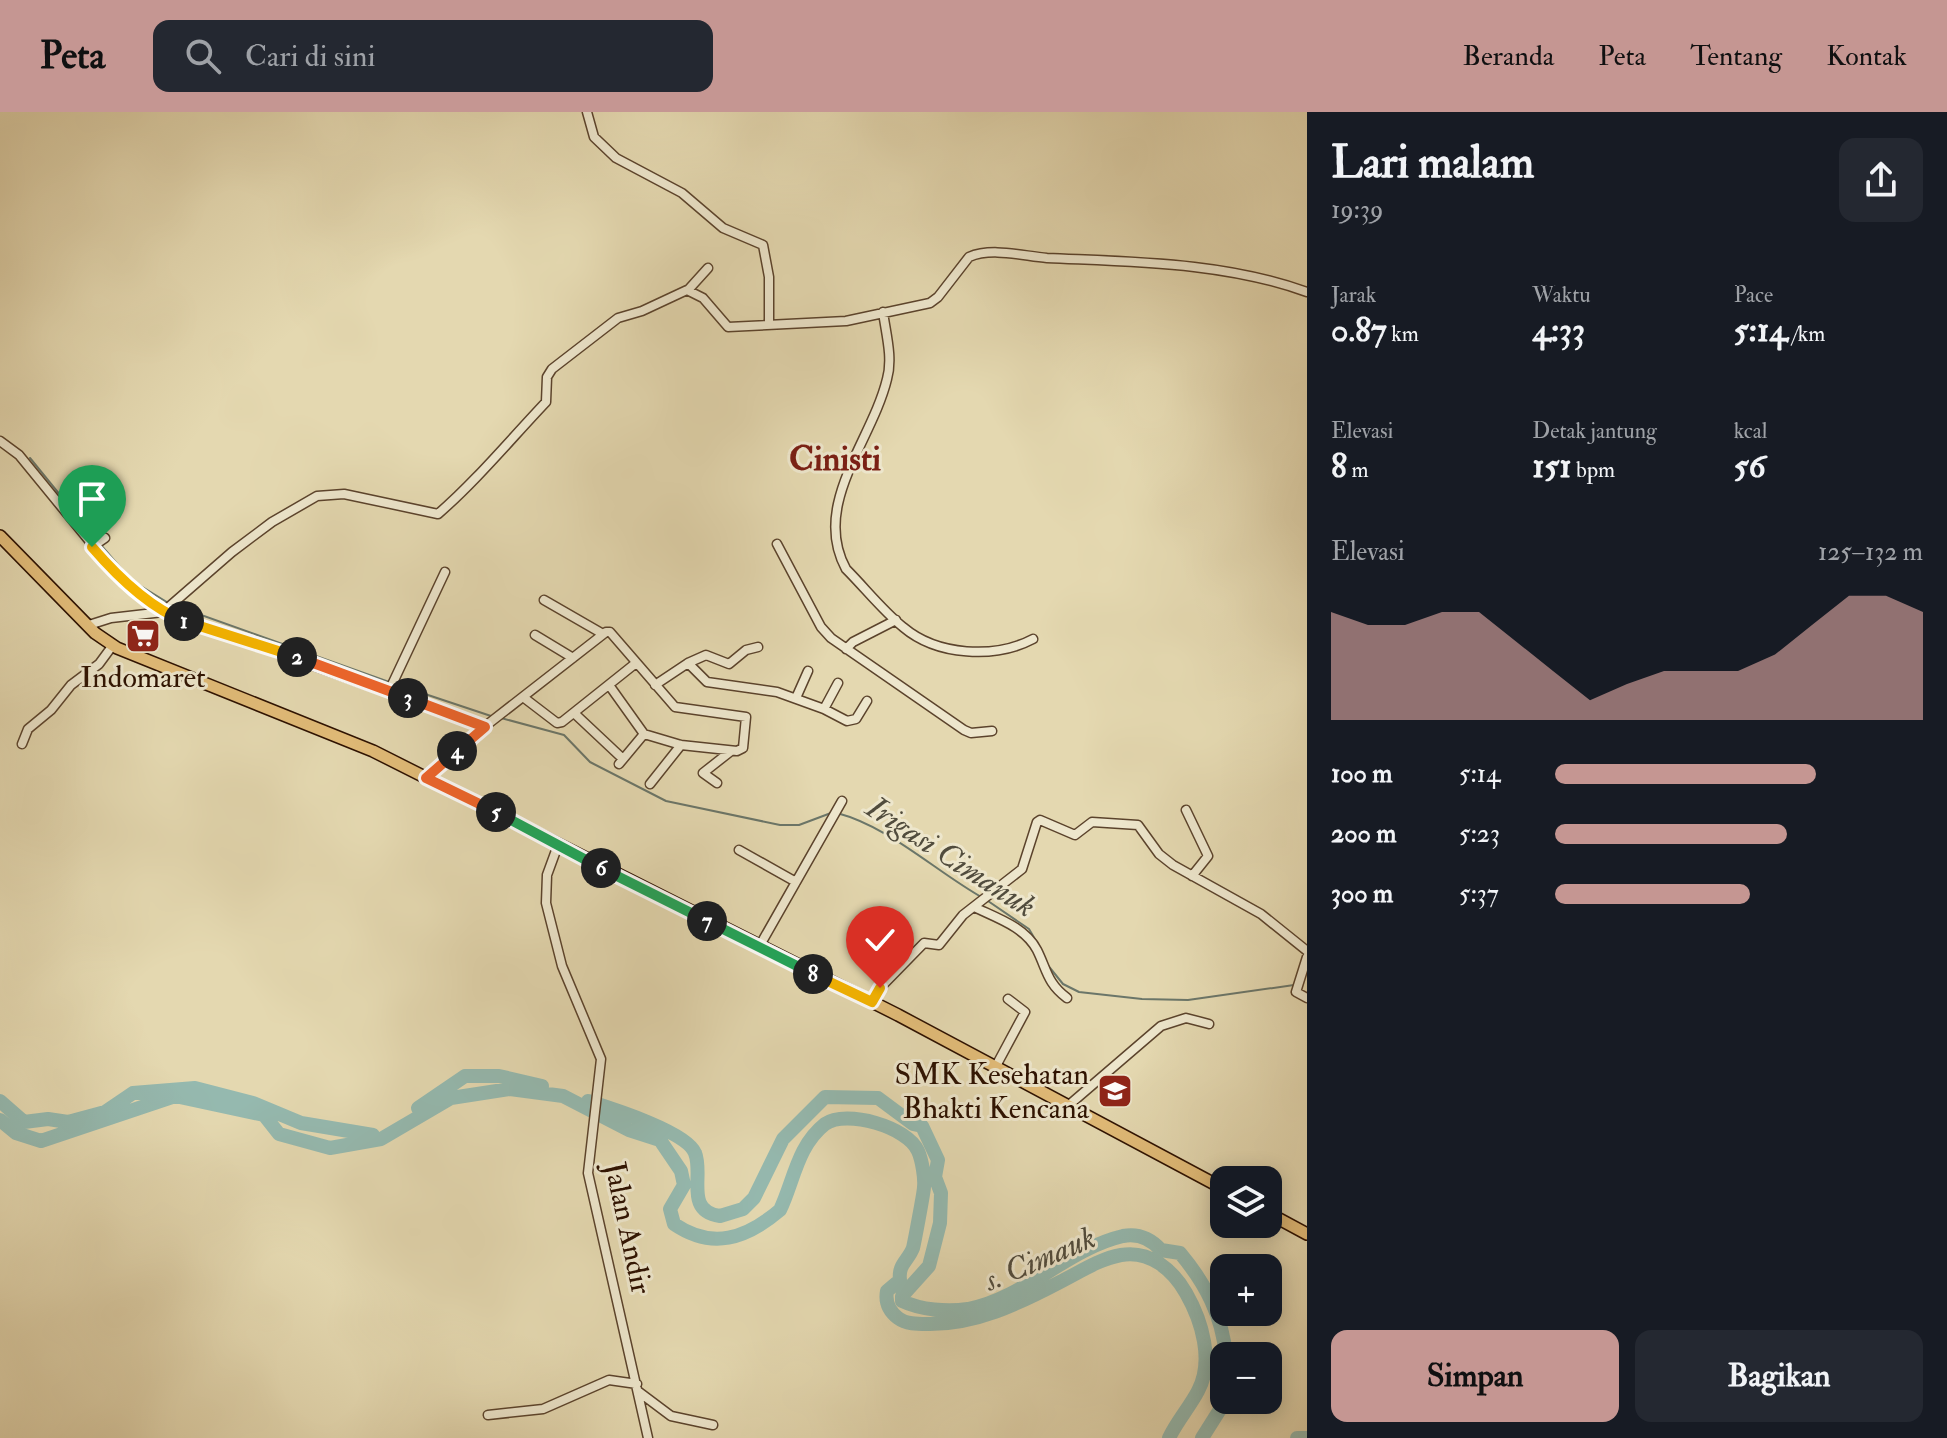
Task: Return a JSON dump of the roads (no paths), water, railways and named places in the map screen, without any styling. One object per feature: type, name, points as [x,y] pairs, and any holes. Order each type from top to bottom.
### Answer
[{"type":"main road","points":[[0,536],[113,645],[373,751],[872,1002],[1210,1181]]},
{"type":"main road","points":[[1282,1221],[1307,1234]]},
{"type":"street","points":[[587,112],[594,137],[616,158],[682,193],[716,224],[763,245],[768,261],[769,324]]},
{"type":"street","points":[[689,289],[703,298],[728,327],[846,321],[930,303],[960,266],[977,253],[1116,258],[1254,277],[1307,292]]},
{"type":"street","points":[[89,625],[111,618],[167,609],[242,545],[317,496],[344,494],[438,514],[456,494],[472,484],[492,457],[546,402],[547,377],[552,369],[618,318],[642,311],[689,289],[708,268]]},
{"type":"street","points":[[883,312],[888,376],[867,436],[836,502],[835,527],[840,557],[846,569],[908,631],[966,652],[1012,650],[1033,639]]},
{"type":"street","points":[[0,441],[19,455],[98,543],[114,571],[167,609],[390,687],[486,725]]},
{"type":"street","points":[[777,544],[821,627],[846,649],[964,730],[971,733],[992,731]]},
{"type":"street","points":[[390,687],[445,572]]},
{"type":"street","points":[[544,600],[603,634]]},
{"type":"street","points":[[846,649],[896,620]]},
{"type":"street","points":[[426,778],[486,725],[603,634],[610,632],[678,708],[746,717],[743,748],[731,751],[681,745],[644,734],[609,685]]},
{"type":"street","points":[[535,635],[573,658]]},
{"type":"street","points":[[22,744],[28,729],[51,710],[71,685],[99,664],[113,645]]},
{"type":"street","points":[[655,685],[706,655],[729,664],[746,650],[758,647]]},
{"type":"street","points":[[523,697],[557,723],[636,663]]},
{"type":"street","points":[[688,663],[707,682],[796,698],[852,721],[867,701]]},
{"type":"street","points":[[796,698],[808,671]]},
{"type":"street","points":[[824,709],[838,683]]},
{"type":"street","points":[[574,713],[621,762],[644,734]]},
{"type":"street","points":[[650,784],[681,745]]},
{"type":"street","points":[[717,783],[703,773],[731,751]]},
{"type":"street","points":[[759,947],[842,801]]},
{"type":"street","points":[[1186,810],[1208,854],[1192,876]]},
{"type":"street","points":[[872,1002],[880,988],[924,943],[939,945],[963,915],[1022,869],[1040,820],[1075,835],[1092,822],[1138,825],[1159,854],[1261,914],[1307,954],[1296,992],[1307,998]]},
{"type":"street","name":"Jalan Andir","points":[[558,845],[547,875],[546,903],[562,966],[584,1024],[599,1051],[588,1173],[648,1438]]},
{"type":"street","points":[[739,850],[796,882]]},
{"type":"street","points":[[976,906],[1024,934],[1038,952],[1051,985],[1067,998]]},
{"type":"street","points":[[996,1066],[1025,1012],[1008,999]]},
{"type":"street","points":[[1069,1105],[1161,1026],[1186,1018],[1209,1024]]},
{"type":"street","points":[[488,1415],[543,1409],[609,1380],[638,1387],[671,1416],[713,1425]]},
{"type":"waterway","name":"Irigasi Cimanuk","points":[[30,458],[96,539]]},
{"type":"waterway","name":"Irigasi Cimanuk","points":[[100,544],[131,580],[170,604]]},
{"type":"waterway","name":"Irigasi Cimanuk","points":[[176,606],[389,682]]},
{"type":"waterway","name":"Irigasi Cimanuk","points":[[395,684],[491,716]]},
{"type":"waterway","name":"Irigasi Cimanuk","points":[[501,718],[564,735],[590,762],[666,801],[780,825],[799,825],[831,813]]},
{"type":"waterway","name":"Irigasi Cimanuk","points":[[837,813],[894,839],[983,898]]},
{"type":"waterway","name":"Irigasi Cimanuk","points":[[988,901],[1029,929],[1039,946]]},
{"type":"waterway","name":"Irigasi Cimanuk","points":[[1046,963],[1063,984],[1079,992],[1142,999],[1188,1000],[1294,985]]},
{"type":"waterway","points":[[418,1108],[465,1076],[499,1076],[542,1086]]},
{"type":"waterway","points":[[0,1101],[24,1122],[48,1119],[68,1122],[105,1112],[133,1093],[195,1088],[253,1103],[301,1123],[373,1135]]},
{"type":"waterway","name":"s. Cimauk","points":[[0,1120],[16,1133],[41,1141],[175,1096],[264,1115],[279,1134],[330,1148],[381,1139],[451,1098],[510,1089],[563,1096],[629,1130],[660,1140],[681,1171],[684,1185],[670,1209],[674,1224],[688,1232],[715,1239],[742,1234],[780,1210],[802,1153],[825,1124],[847,1119],[876,1123],[912,1142],[918,1151],[924,1174],[924,1191],[913,1248],[902,1266],[900,1280],[887,1291],[887,1303],[895,1315],[916,1324],[962,1321],[1012,1305],[1113,1257],[1132,1254],[1151,1259],[1167,1270],[1186,1293],[1204,1341],[1203,1379],[1169,1438]]},
{"type":"waterway","name":"s. Cimauk","points":[[588,1101],[647,1122],[689,1145],[697,1162],[697,1191],[702,1207],[720,1216],[743,1209],[754,1198],[783,1139],[825,1097],[878,1098],[913,1124],[922,1126],[938,1160],[935,1177],[941,1193],[940,1223],[929,1266],[902,1296],[902,1301],[934,1310],[968,1309],[1008,1295],[1103,1242],[1123,1236],[1139,1236],[1161,1250],[1180,1253],[1205,1288],[1217,1314],[1224,1342]]},
{"type":"waterway","points":[[1202,1438],[1217,1414]]},
{"type":"waterway","points":[[1297,1438],[1307,1438]]},
{"type":"place","name":"Indomaret","points":[[143,636]]},
{"type":"place","name":"SMK Kesehatan Bhakti Kencana","points":[[1115,1091]]},
{"type":"district","name":"Cinisti","points":[[835,459]]}]
